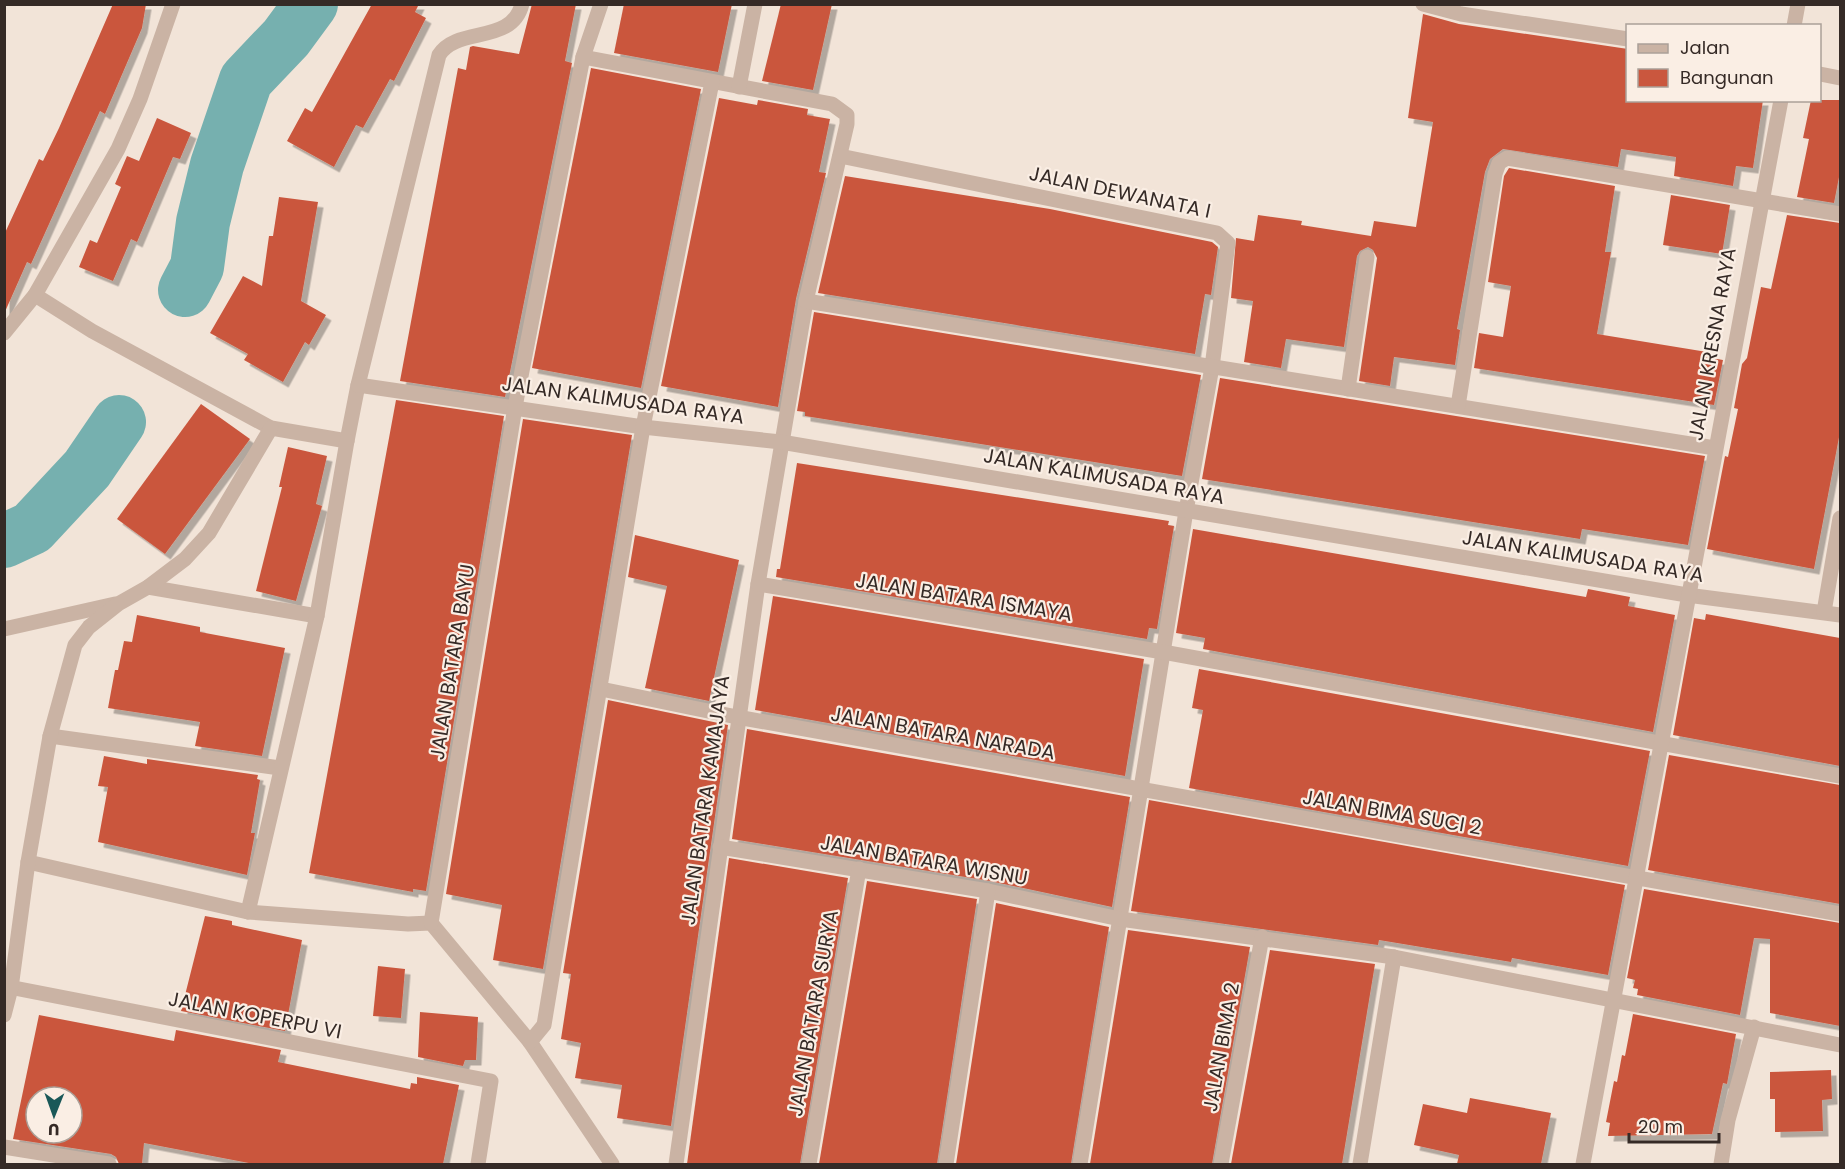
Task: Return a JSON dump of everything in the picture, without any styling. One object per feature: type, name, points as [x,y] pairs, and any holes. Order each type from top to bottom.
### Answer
[{"type":"street","points":[[4,333],[34,295],[118,148],[140,99],[173,4]]},
{"type":"street","points":[[248,912],[317,616],[358,385],[440,55],[449,45],[508,26],[519,16],[522,4]]},
{"type":"street","name":"JALAN BATARA BAYU","points":[[431,923],[515,407],[583,57],[601,4]]},
{"type":"street","points":[[583,57],[739,87],[755,4]]},
{"type":"street","points":[[1423,4],[1461,14],[1626,39]]},
{"type":"street","points":[[1794,24],[1798,4]]},
{"type":"street","points":[[1821,74],[1840,78]]},
{"type":"street","points":[[530,1042],[544,1025],[643,427],[712,82]]},
{"type":"street","name":"JALAN BATARA KAMAJAYA","points":[[676,1164],[737,717],[781,442],[806,301],[847,124],[847,115],[832,104],[739,87]]},
{"type":"street","name":"JALAN KRESNA RAYA","points":[[1583,1164],[1780,102]]},
{"type":"street","name":"JALAN DEWANATA I","points":[[840,156],[1217,233],[1228,243],[1229,251],[1212,367],[1186,511],[1080,1164]]},
{"type":"street","points":[[1458,406],[1495,174],[1499,163],[1507,158],[1840,214]]},
{"type":"street","points":[[1348,389],[1367,257]]},
{"type":"street","points":[[34,295],[137,356],[271,428],[347,441]]},
{"type":"street","points":[[806,301],[1715,448]]},
{"type":"street","name":"JALAN KALIMUSADA RAYA","points":[[358,385],[643,427],[781,442],[1687,595],[1840,615]]},
{"type":"street","points":[[4,1015],[50,736],[75,645],[89,627],[118,604],[148,587],[185,559],[209,533],[271,428]]},
{"type":"street","points":[[1824,612],[1840,518]]},
{"type":"street","name":"JALAN BATARA ISMAYA","points":[[758,584],[1163,652],[1661,741],[1840,776]]},
{"type":"street","points":[[148,587],[317,616]]},
{"type":"street","points":[[4,629],[118,604]]},
{"type":"street","name":"JALAN BATARA NARADA","points":[[601,689],[737,717],[1141,790]]},
{"type":"street","points":[[50,736],[280,768]]},
{"type":"street","name":"JALAN BIMA SUCI 2","points":[[1141,790],[1840,914]]},
{"type":"street","name":"JALAN BATARA WISNU","points":[[720,847],[988,891],[1120,919],[1394,957],[1840,1045]]},
{"type":"street","points":[[28,862],[248,912],[408,924],[431,923],[530,1042],[612,1164]]},
{"type":"street","name":"JALAN BATARA SURYA","points":[[809,1164],[859,868]]},
{"type":"street","points":[[946,1164],[988,891]]},
{"type":"street","name":"JALAN BIMA 2","points":[[1221,1164],[1262,937]]},
{"type":"street","points":[[1360,1164],[1394,957]]},
{"type":"street","name":"JALAN KOPERPU VI","points":[[8,987],[491,1081],[478,1164]]},
{"type":"street","points":[[1721,1164],[1728,1120],[1754,1027]]},
{"type":"street","points":[[4,1148],[109,1164]]},
{"type":"building","points":[[113,4],[146,4],[142,28],[105,114],[100,111],[31,264],[27,262],[4,314],[4,235],[39,159],[43,161],[59,128]]},
{"type":"building","points":[[372,4],[419,4],[415,12],[426,18],[394,81],[390,79],[363,128],[356,125],[334,167],[287,141],[305,108],[312,112]]},
{"type":"building","points":[[532,4],[576,4],[565,61],[572,63],[505,397],[400,381],[458,68],[466,70],[470,47],[473,46],[519,54]]},
{"type":"building","points":[[624,4],[732,4],[718,72],[614,53]]},
{"type":"building","points":[[781,4],[832,4],[813,90],[762,81]]},
{"type":"building","points":[[1423,14],[1459,24],[1626,49],[1626,102],[1763,102],[1753,168],[1736,166],[1733,186],[1674,176],[1676,157],[1621,149],[1618,167],[1503,149],[1490,159],[1485,172],[1457,329],[1460,330],[1455,365],[1394,357],[1390,386],[1359,381],[1377,258],[1373,250],[1368,247],[1360,251],[1357,256],[1344,347],[1286,339],[1281,368],[1244,362],[1253,301],[1231,298],[1236,238],[1254,241],[1258,215],[1302,221],[1301,225],[1371,236],[1374,221],[1416,227],[1433,122],[1408,118]]},
{"type":"building","points":[[591,68],[701,89],[641,388],[532,368]]},
{"type":"building","points":[[719,98],[757,105],[758,100],[808,109],[807,115],[830,119],[819,172],[826,173],[796,299],[778,407],[661,386]]},
{"type":"building","points":[[1840,100],[1840,172],[1834,203],[1797,197],[1809,139],[1803,138],[1811,102]]},
{"type":"building","points":[[157,118],[191,133],[180,159],[173,157],[137,242],[131,239],[113,281],[79,267],[90,240],[97,243],[121,187],[115,184],[127,156],[139,161]]},
{"type":"building","points":[[1509,168],[1615,186],[1605,252],[1611,252],[1597,334],[1707,352],[1706,357],[1723,360],[1714,405],[1474,368],[1479,333],[1503,337],[1511,286],[1488,282],[1504,176]]},
{"type":"building","points":[[845,176],[1050,209],[1212,242],[1218,247],[1211,295],[1205,294],[1195,354],[818,293]]},
{"type":"building","points":[[1671,195],[1730,205],[1722,254],[1663,245]]},
{"type":"building","points":[[279,197],[318,202],[301,301],[326,315],[309,345],[305,342],[283,382],[244,360],[248,354],[210,333],[243,276],[262,286],[269,236],[273,236]]},
{"type":"building","points":[[1787,215],[1840,223],[1840,432],[1814,569],[1707,549],[1725,456],[1728,457],[1738,409],[1734,408],[1742,364],[1747,358],[1761,287],[1771,289]]},
{"type":"building","points":[[814,312],[1201,375],[1182,476],[805,416],[805,412],[797,411]]},
{"type":"building","points":[[1220,378],[1705,456],[1688,545],[1582,529],[1580,539],[1202,479]]},
{"type":"building","points":[[396,400],[504,416],[426,891],[413,889],[413,892],[309,873]]},
{"type":"building","points":[[201,404],[250,439],[165,554],[117,519]]},
{"type":"building","points":[[523,419],[632,435],[543,969],[493,960],[502,905],[446,894]]},
{"type":"building","points":[[288,447],[327,456],[316,504],[322,506],[296,601],[256,591],[282,487],[279,487]]},
{"type":"building","points":[[797,463],[1169,521],[1168,525],[1174,526],[1157,629],[1149,628],[1147,639],[776,577],[777,569],[780,569]]},
{"type":"building","points":[[1193,529],[1586,597],[1588,589],[1630,597],[1628,606],[1675,615],[1653,732],[1203,649],[1205,638],[1176,633]]},
{"type":"building","points":[[635,535],[739,560],[709,701],[645,688],[667,586],[628,577]]},
{"type":"building","points":[[773,596],[1144,659],[1125,776],[755,710]]},
{"type":"building","points":[[1706,614],[1840,638],[1840,766],[1673,735],[1694,618],[1705,620]]},
{"type":"building","points":[[137,615],[200,627],[200,632],[285,648],[262,756],[195,746],[200,722],[108,708],[115,670],[118,670],[124,641],[132,642]]},
{"type":"building","points":[[1199,669],[1650,751],[1628,866],[1189,788],[1203,710],[1192,708]]},
{"type":"building","points":[[608,700],[728,725],[671,1126],[617,1118],[622,1085],[575,1078],[581,1043],[561,1039],[571,974],[563,973]]},
{"type":"building","points":[[747,729],[1130,797],[1112,907],[990,881],[732,839]]},
{"type":"building","points":[[1669,755],[1840,785],[1840,904],[1648,870]]},
{"type":"building","points":[[104,756],[147,764],[147,759],[258,775],[257,779],[260,780],[251,833],[255,833],[247,875],[98,842],[108,787],[98,786]]},
{"type":"building","points":[[1149,800],[1625,885],[1608,975],[1512,958],[1511,962],[1379,940],[1378,945],[1131,911]]},
{"type":"building","points":[[729,858],[848,878],[800,1164],[687,1164]]},
{"type":"building","points":[[867,881],[977,899],[937,1164],[819,1164]]},
{"type":"building","points":[[1644,889],[1840,923],[1840,1026],[1770,1013],[1770,939],[1754,938],[1740,1015],[1637,995],[1638,989],[1633,988],[1635,980],[1627,978]]},
{"type":"building","points":[[996,903],[1109,927],[1071,1164],[956,1164]]},
{"type":"building","points":[[205,916],[232,921],[232,925],[302,940],[285,1031],[181,1011]]},
{"type":"building","points":[[1128,930],[1250,947],[1212,1164],[1090,1164]]},
{"type":"building","points":[[1270,950],[1375,964],[1342,1164],[1231,1164]]},
{"type":"building","points":[[378,966],[405,969],[401,1018],[373,1016]]},
{"type":"building","points":[[420,1012],[478,1017],[476,1060],[465,1060],[463,1066],[418,1057]]},
{"type":"building","points":[[1633,1014],[1736,1034],[1727,1084],[1723,1083],[1712,1134],[1608,1136],[1610,1123],[1606,1122],[1614,1081],[1617,1082],[1622,1055],[1625,1056]]},
{"type":"building","points":[[39,1015],[174,1041],[176,1030],[281,1050],[278,1062],[410,1089],[411,1083],[417,1084],[417,1077],[459,1085],[443,1164],[254,1164],[144,1143],[142,1164],[119,1164],[116,1157],[111,1154],[52,1145],[84,1145],[84,1085],[24,1085]]},
{"type":"building","points":[[1831,1070],[1832,1099],[1822,1100],[1823,1131],[1775,1132],[1775,1099],[1770,1099],[1770,1072]]},
{"type":"building","points":[[24,1087],[24,1141],[13,1139]]},
{"type":"building","points":[[1470,1098],[1551,1113],[1541,1164],[1457,1164],[1459,1155],[1414,1145],[1423,1104],[1467,1113]]},
{"type":"waterway","points":[[185,290],[197,267],[203,222],[217,165],[246,80],[286,38],[311,4]]},
{"type":"waterway","points":[[4,541],[32,528],[87,469],[119,422]]}]
